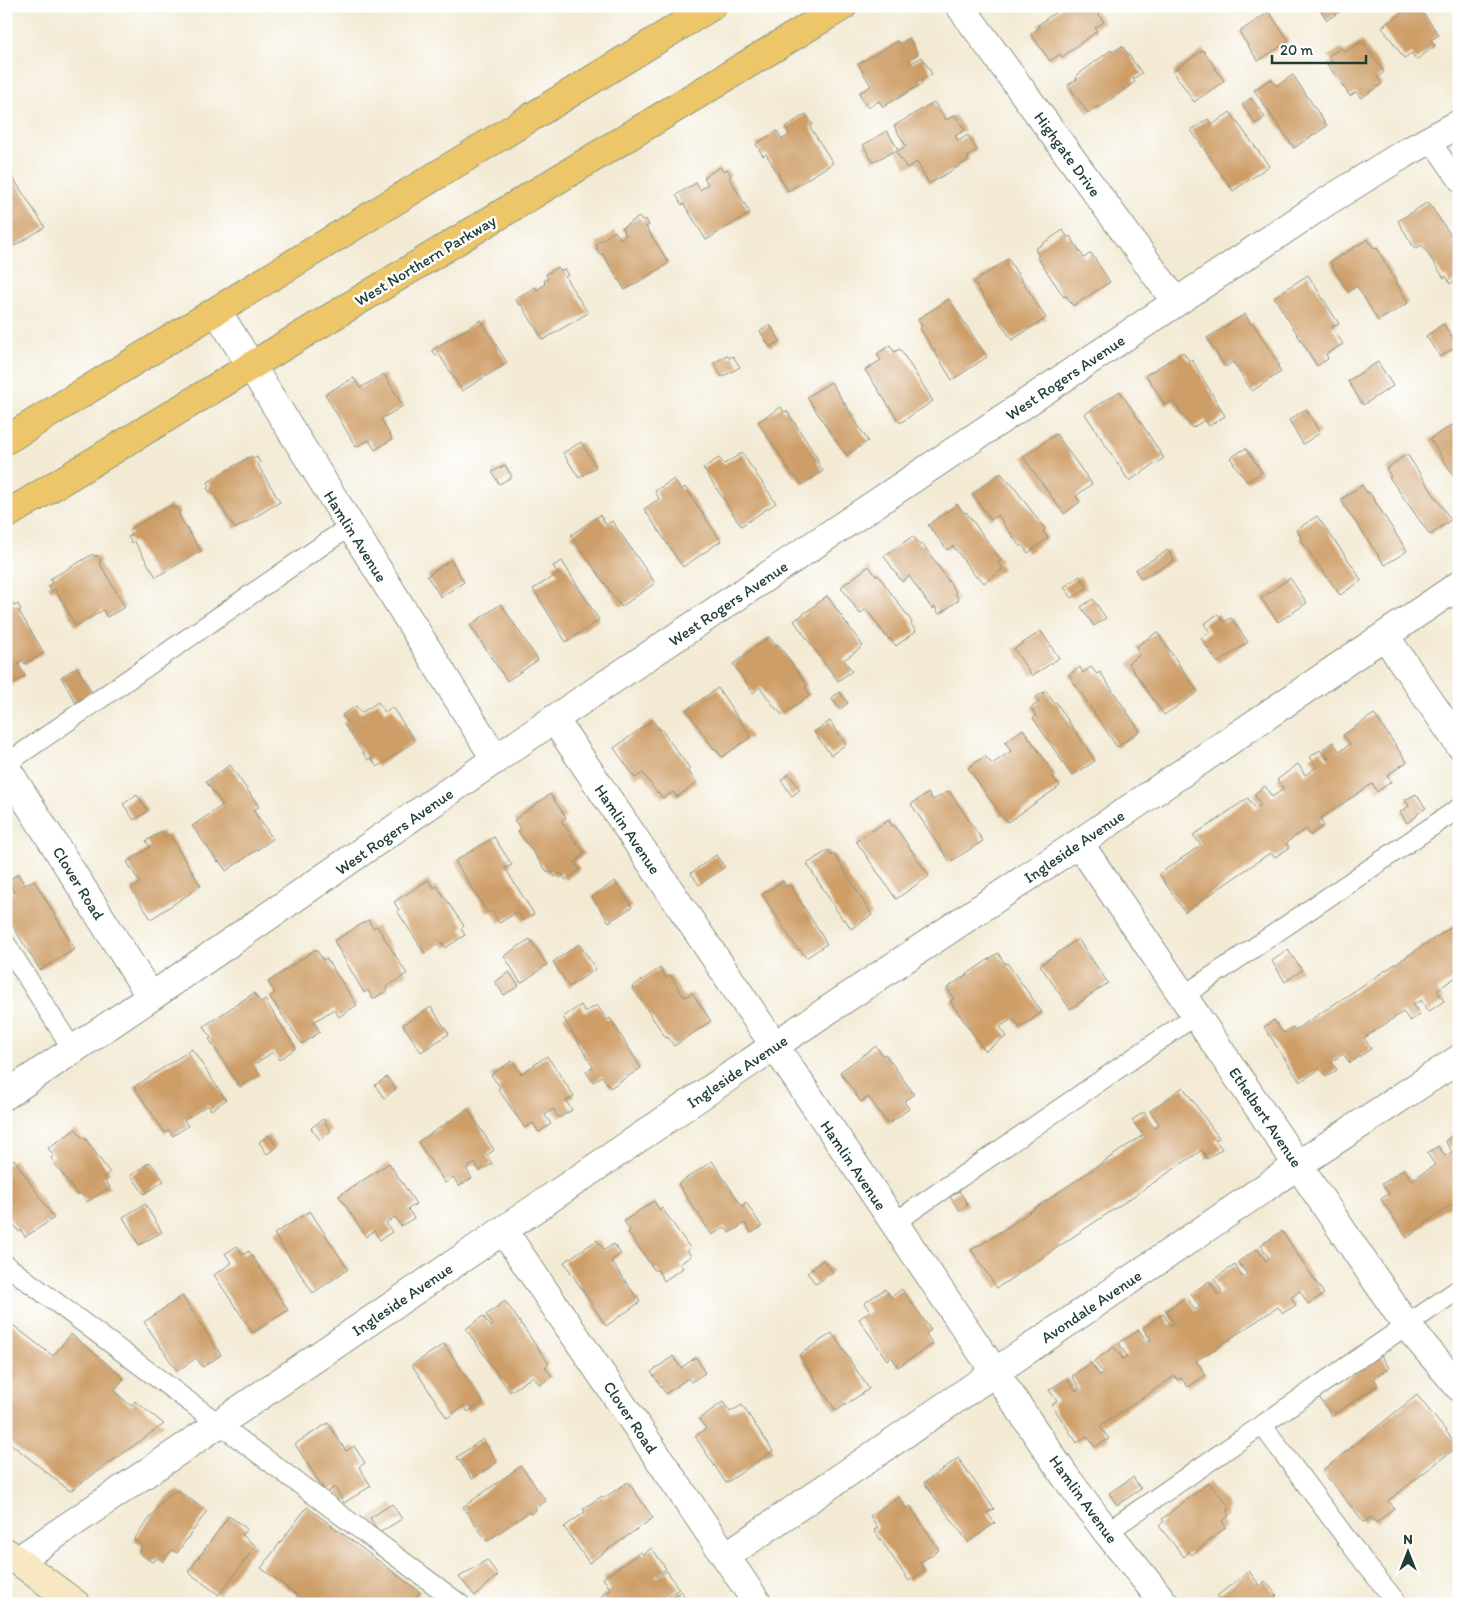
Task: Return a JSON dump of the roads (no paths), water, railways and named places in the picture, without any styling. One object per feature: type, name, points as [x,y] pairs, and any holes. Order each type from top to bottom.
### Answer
[{"type":"main road","points":[[6,440],[712,6]]},
{"type":"main road","name":"West Northern Parkway","points":[[6,515],[843,6]]},
{"type":"main road","points":[[12,1556],[76,1604]]},
{"type":"street","name":"Highgate Drive","points":[[960,6],[1176,302]]},
{"type":"street","name":"West Rogers Avenue","points":[[6,1095],[554,719],[1176,302],[1326,202],[1459,124]]},
{"type":"street","name":"Hamlin Avenue","points":[[217,311],[496,760]]},
{"type":"street","name":"Ingleside Avenue","points":[[12,1556],[219,1423],[774,1046],[1079,843],[1459,585]]},
{"type":"street","points":[[1384,636],[1459,744]]},
{"type":"street","name":"Hamlin Avenue","points":[[554,719],[1065,1476],[1106,1532],[1165,1604]]},
{"type":"street","name":"Clover Road","points":[[6,768],[151,997]]},
{"type":"street","name":"Ethelbert Avenue","points":[[1079,843],[1407,1326],[1459,1387]]},
{"type":"street","name":"Avondale Avenue","points":[[726,1556],[1298,1165],[1459,1059]]},
{"type":"street","name":"Clover Road","points":[[503,1230],[758,1604]]},
{"type":"lane","points":[[1430,140],[1459,182]]},
{"type":"lane","points":[[6,764],[350,526]]},
{"type":"lane","points":[[894,1223],[1459,808]]},
{"type":"lane","points":[[6,944],[73,1050]]},
{"type":"lane","points":[[6,1265],[460,1604]]},
{"type":"lane","points":[[1106,1532],[1459,1289]]},
{"type":"lane","points":[[1262,1425],[1364,1562],[1398,1604]]}]
